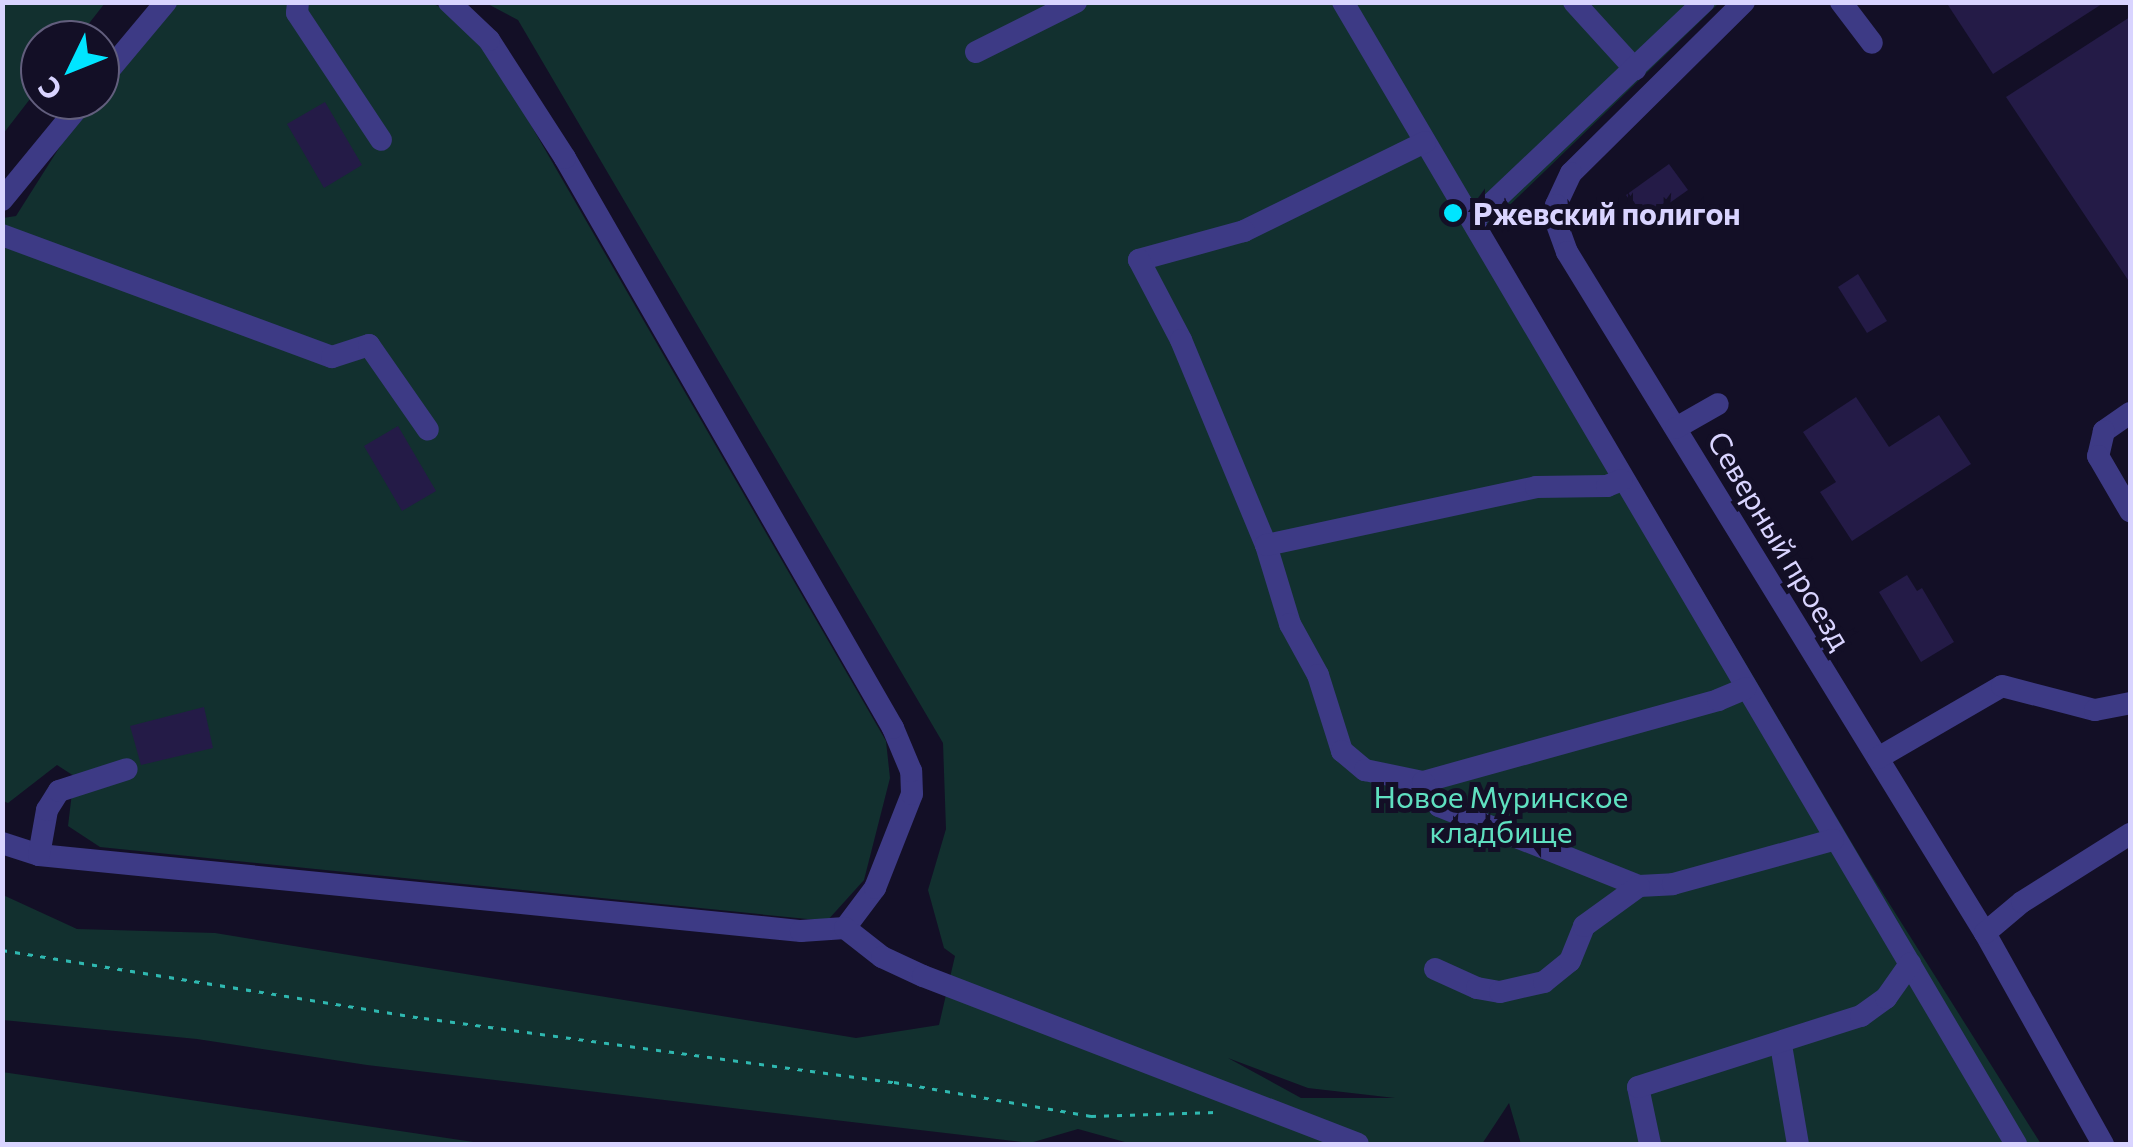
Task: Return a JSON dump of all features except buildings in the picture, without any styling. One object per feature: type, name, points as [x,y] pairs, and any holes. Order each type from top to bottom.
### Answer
[{"type":"street","points":[[120,57],[166,2]]},
{"type":"street","points":[[298,2],[297,12],[381,140]]},
{"type":"street","points":[[449,2],[490,40],[566,158],[894,728],[911,771],[912,794],[875,888],[845,928]]},
{"type":"street","points":[[976,52],[1076,2]]},
{"type":"street","points":[[1344,2],[1833,840],[2016,1144]]},
{"type":"street","points":[[1574,2],[1636,69]]},
{"type":"street","points":[[1473,221],[1704,2]]},
{"type":"street","name":"Северный проезд","points":[[1744,2],[1572,172],[1556,205],[1555,219],[1567,252],[1985,933],[2103,1144]]},
{"type":"street","points":[[1841,2],[1872,42]]},
{"type":"street","points":[[2,200],[68,120]]},
{"type":"street","points":[[1425,142],[1244,231],[1140,260],[1181,340],[1266,545],[1290,624],[1318,675],[1342,751],[1365,770],[1423,782],[1718,700],[1746,688]]},
{"type":"street","points":[[2,235],[332,357],[369,345],[428,430]]},
{"type":"street","points":[[1676,428],[1718,404]]},
{"type":"street","points":[[2130,413],[2104,430],[2098,456],[2130,511]]},
{"type":"street","points":[[1266,545],[1536,486],[1606,486],[1622,480]]},
{"type":"street","points":[[1878,758],[2002,686],[2095,710],[2130,704]]},
{"type":"street","points":[[40,855],[46,810],[59,790],[127,768]]},
{"type":"street","points":[[1423,782],[1439,806],[1638,886],[1673,884],[1833,840]]},
{"type":"street","points":[[1985,933],[2022,902],[2130,834]]},
{"type":"street","points":[[2,843],[40,855],[801,930],[845,928],[882,957],[923,976],[1358,1144]]},
{"type":"street","points":[[1436,969],[1477,988],[1500,992],[1544,982],[1570,961],[1584,926],[1638,886]]},
{"type":"street","points":[[1650,1144],[1638,1087],[1781,1045],[1874,1009],[1910,964]]},
{"type":"street","points":[[1781,1045],[1798,1144]]},
{"type":"path","points":[[2,950],[424,1018],[894,1082],[1091,1116],[1218,1112]]},
{"type":"green space","points":[[3,2],[105,3],[92,20],[20,20],[20,112],[3,134]]},
{"type":"green space","points":[[429,2],[451,12],[483,42],[886,741],[890,778],[864,880],[827,921],[100,847],[68,826],[74,776],[57,765],[8,803],[3,801],[3,218],[16,216],[77,120],[120,120],[120,69],[178,3]]},
{"type":"green space","name":"Новое Муринское кладбище","points":[[486,3],[1719,3],[1487,227],[1865,865],[2041,1144],[1521,1144],[1509,1103],[1482,1144],[1132,1144],[1078,1129],[1030,1143],[367,1065],[197,1039],[3,1020],[3,895],[77,929],[215,933],[856,1038],[939,1025],[955,956],[944,948],[928,890],[946,829],[943,743],[518,20]],"holes":[[[1228,1058],[1308,1088],[1395,1098],[1301,1098]]]},
{"type":"green space","points":[[2,1072],[43,1078],[487,1144],[3,1144]]},
{"type":"place","name":"Ржевский полигон","points":[[1453,213]]}]
